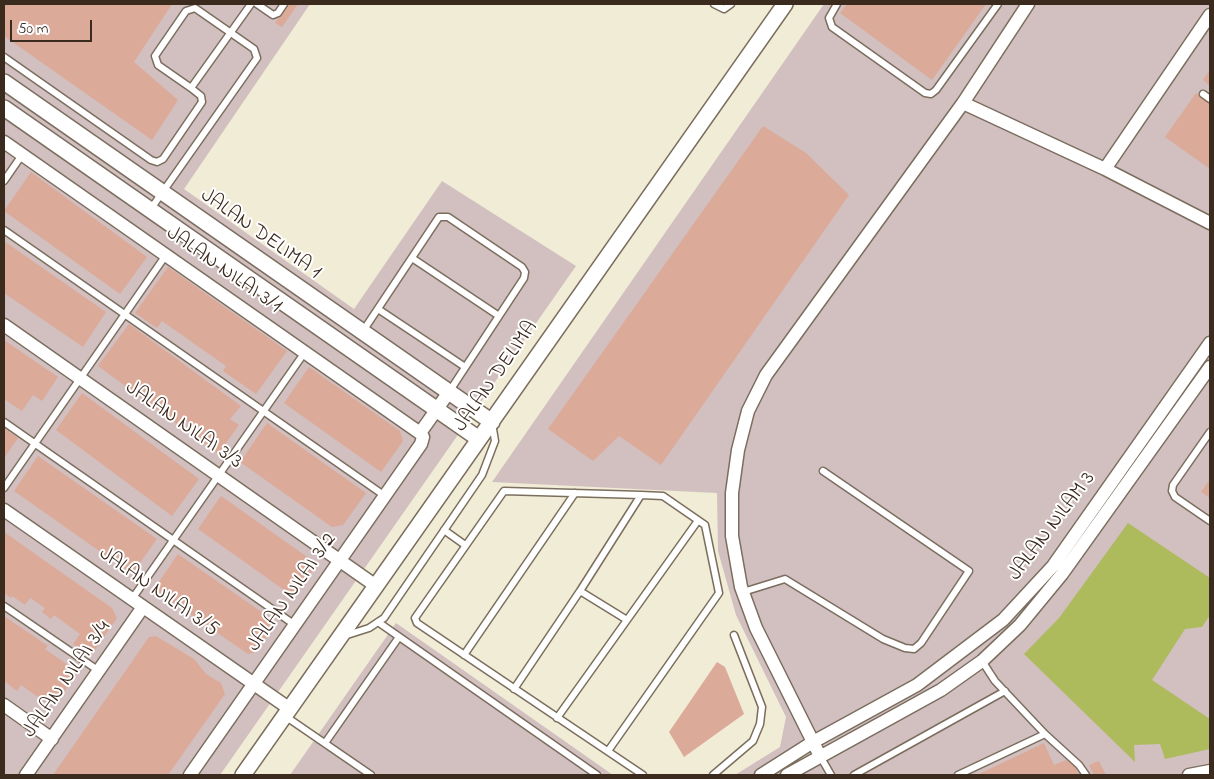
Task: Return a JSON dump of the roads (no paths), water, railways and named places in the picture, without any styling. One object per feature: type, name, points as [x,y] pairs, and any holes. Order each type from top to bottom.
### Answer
[{"type":"street","name":"JALAN DELIMA","points":[[243,775],[785,4]]},
{"type":"street","points":[[820,756],[756,628],[743,592],[732,536],[732,493],[738,450],[748,412],[771,368],[963,103],[1028,4]]},
{"type":"street","points":[[1105,170],[1210,16]]},
{"type":"street","name":"JALAN DELIMA 1","points":[[4,82],[492,422]]},
{"type":"street","points":[[963,103],[1105,170],[1210,223]]},
{"type":"street","name":"JALAN DELIMA 1","points":[[4,108],[479,439]]},
{"type":"street","name":"JALAN NILAI 3/1","points":[[4,142],[420,433]]},
{"type":"street","name":"JALAN NILAI 3/3","points":[[4,325],[376,586]]},
{"type":"street","name":"JALAN NILAM 3","points":[[761,775],[813,742],[918,685],[1003,620],[1053,566],[1209,349]]},
{"type":"street","name":"JALAN NILAM 3","points":[[787,775],[941,690],[982,661],[1020,625],[1062,574],[1210,367]]},
{"type":"street","points":[[420,433],[448,392]]},
{"type":"street","name":"JALAN NILAI 3/2","points":[[190,775],[422,444],[423,437],[420,433]]},
{"type":"street","name":"JALAN NILAI 3/5","points":[[4,510],[253,684],[287,712]]},
{"type":"street","name":"JALAN NILAI 3/4","points":[[26,775],[144,607]]},
{"type":"street","points":[[4,705],[52,739]]},
{"type":"street","points":[[1190,775],[1210,771]]},
{"type":"lane","points":[[191,88],[251,4]]},
{"type":"lane","points":[[257,4],[273,15],[278,13],[284,4]]},
{"type":"lane","points":[[714,4],[724,9],[731,4]]},
{"type":"lane","points":[[837,4],[829,18],[832,27],[925,92],[931,94],[936,90],[998,4]]},
{"type":"lane","points":[[4,57],[154,162],[163,158],[201,105],[201,96],[158,65],[155,60],[156,54],[186,11],[195,8],[256,51],[256,60],[150,210]]},
{"type":"lane","points":[[1203,94],[1210,99]]},
{"type":"lane","points":[[4,182],[22,155]]},
{"type":"lane","points":[[362,332],[437,220],[442,216],[448,217],[524,269],[524,278],[448,392]]},
{"type":"lane","points":[[4,230],[385,496]]},
{"type":"lane","points":[[4,488],[166,255]]},
{"type":"lane","points":[[412,258],[499,316]]},
{"type":"lane","points":[[378,309],[465,367]]},
{"type":"lane","points":[[132,600],[305,352]]},
{"type":"lane","points":[[4,422],[295,625]]},
{"type":"lane","points":[[340,638],[384,618],[482,475],[495,441],[492,422]]},
{"type":"lane","points":[[1210,432],[1174,485],[1172,492],[1176,497],[1210,521]]},
{"type":"lane","points":[[743,592],[785,579],[883,639],[905,648],[914,649],[921,643],[969,571],[823,471]]},
{"type":"lane","points":[[608,751],[718,595],[705,526],[664,496],[504,491],[415,618],[417,623],[643,775]]},
{"type":"lane","points":[[464,655],[575,493]]},
{"type":"lane","points":[[514,689],[580,591],[641,495]]},
{"type":"lane","points":[[557,718],[697,522]]},
{"type":"lane","points":[[444,530],[465,545]]},
{"type":"lane","points":[[580,591],[627,620]]},
{"type":"lane","points":[[4,606],[99,671]]},
{"type":"lane","points":[[378,622],[597,775]]},
{"type":"lane","points":[[713,775],[753,741],[760,724],[762,707],[734,635]]},
{"type":"lane","points":[[325,743],[399,637]]},
{"type":"lane","points":[[982,661],[1004,691],[1044,734],[1080,765],[1086,775]]},
{"type":"lane","points":[[854,775],[1004,691]]},
{"type":"lane","points":[[287,712],[325,743],[371,775]]},
{"type":"lane","points":[[958,775],[1044,734]]},
{"type":"lane","points":[[820,756],[831,775]]}]
